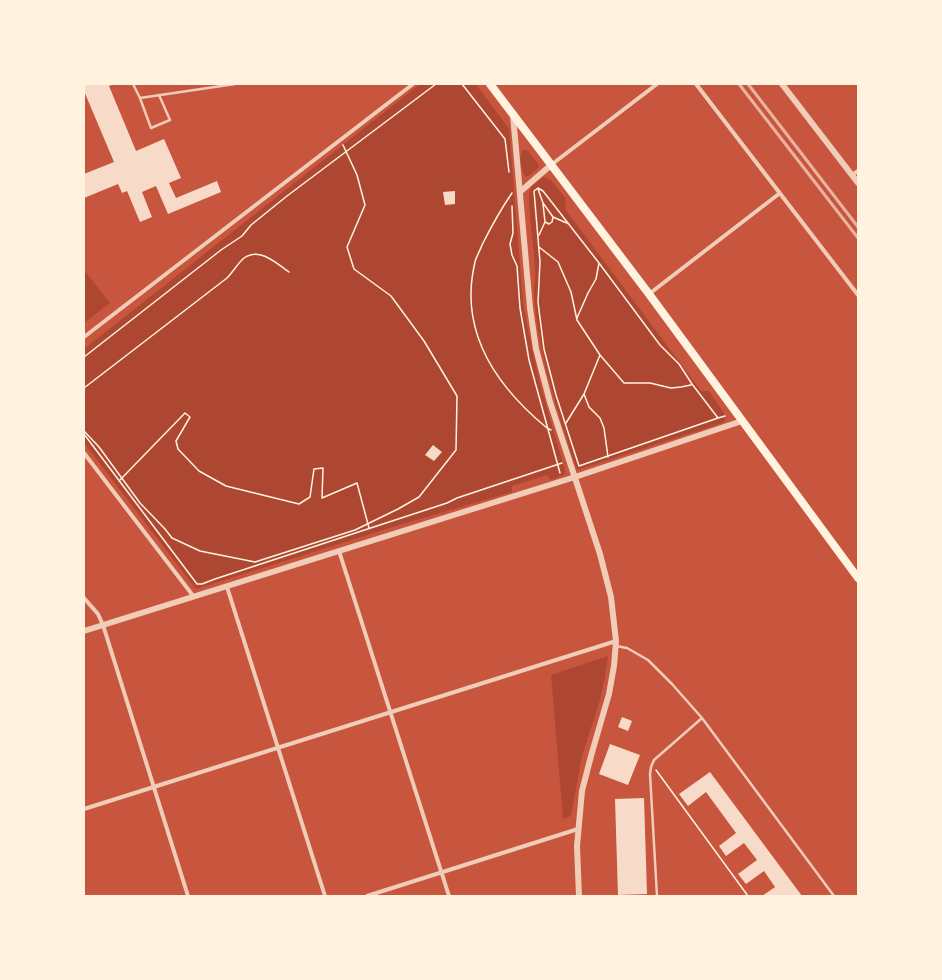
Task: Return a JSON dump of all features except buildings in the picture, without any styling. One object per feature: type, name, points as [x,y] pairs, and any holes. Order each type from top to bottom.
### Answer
[{"type":"main road","points":[[490,84],[649,294],[858,578]]},
{"type":"street","points":[[84,337],[413,84]]},
{"type":"street","points":[[520,191],[657,84]]},
{"type":"street","points":[[696,84],[858,295]]},
{"type":"street","points":[[782,84],[858,183]]},
{"type":"street","points":[[513,113],[533,330],[542,372],[560,434],[600,554],[611,597],[616,644],[609,694],[582,791],[577,858],[579,896]]},
{"type":"street","points":[[852,175],[858,171]]},
{"type":"street","points":[[649,294],[780,193]]},
{"type":"street","points":[[84,632],[575,477],[742,421]]},
{"type":"street","points":[[84,453],[194,597]]},
{"type":"street","points":[[340,551],[449,896]]},
{"type":"street","points":[[227,587],[325,896]]},
{"type":"street","points":[[84,598],[98,614],[103,625],[188,896]]},
{"type":"street","points":[[84,809],[616,644]]},
{"type":"street","points":[[367,896],[578,829]]},
{"type":"lane","points":[[133,84],[151,128],[170,120],[159,95]]},
{"type":"lane","points":[[140,98],[235,84]]},
{"type":"lane","points":[[616,644],[627,648],[648,660],[672,684],[702,718],[834,896]]},
{"type":"lane","points":[[657,896],[650,774],[652,764],[654,760],[702,718]]},
{"type":"path","points":[[84,357],[221,250],[242,236],[251,225],[286,196],[436,84]]},
{"type":"path","points":[[462,84],[505,139],[510,177]]},
{"type":"path","points":[[84,431],[99,447],[145,508],[172,538],[200,551],[255,562],[356,530],[419,497],[456,450],[457,396],[424,341],[391,296],[354,269],[347,247],[365,205],[357,175],[346,152]]},
{"type":"path","points":[[538,188],[543,203],[545,222],[538,237]]},
{"type":"path","points":[[538,188],[543,191],[570,225],[660,345],[679,364],[718,418]]},
{"type":"path","points":[[538,188],[534,191],[540,262],[538,302],[544,350],[556,395],[580,466],[725,416]]},
{"type":"path","points":[[512,192],[497,216],[475,261],[471,303],[474,328],[483,353],[494,373],[508,391],[536,420],[547,428],[560,434]]},
{"type":"path","points":[[543,203],[553,217],[570,225]]},
{"type":"path","points":[[545,222],[549,224],[552,222],[553,217]]},
{"type":"path","points":[[539,247],[558,262],[571,292],[577,320],[600,355],[624,383],[650,383],[671,388],[692,384]]},
{"type":"path","points":[[84,388],[227,278],[244,258],[255,254],[266,256],[289,272]]},
{"type":"path","points":[[577,320],[588,293],[596,279],[599,263]]},
{"type":"path","points":[[566,423],[584,394],[600,355]]},
{"type":"path","points":[[584,394],[589,407],[600,418],[604,428],[608,457]]},
{"type":"path","points":[[119,481],[185,413],[190,417],[176,441],[178,449],[199,471],[226,486],[299,504],[310,496],[314,469],[323,468],[322,498],[357,483],[369,528]]},
{"type":"path","points":[[84,434],[197,584],[202,584],[447,503],[457,498],[558,465],[569,460]]},
{"type":"path","points":[[652,764],[748,896]]},
{"type":"shaded area","points":[[420,84],[476,84],[509,129],[523,302],[540,384],[565,470],[564,475],[551,480],[547,475],[512,486],[512,492],[396,526],[196,589],[84,443],[84,349]]},
{"type":"shaded area","points":[[523,150],[527,150],[539,165],[538,168],[526,177],[521,164],[521,153]]},
{"type":"shaded area","points":[[543,177],[552,181],[566,199],[565,209],[701,391],[709,391],[725,415],[725,420],[722,423],[577,470],[550,384],[540,341],[537,319],[534,293],[535,272],[529,194],[531,186]]},
{"type":"shaded area","points":[[84,270],[110,303],[84,323]]},
{"type":"shaded area","points":[[608,656],[600,700],[582,756],[571,816],[563,819],[551,675]]},
{"type":"railway","points":[[739,84],[858,238]]},
{"type":"railway","points":[[748,84],[858,227]]}]
